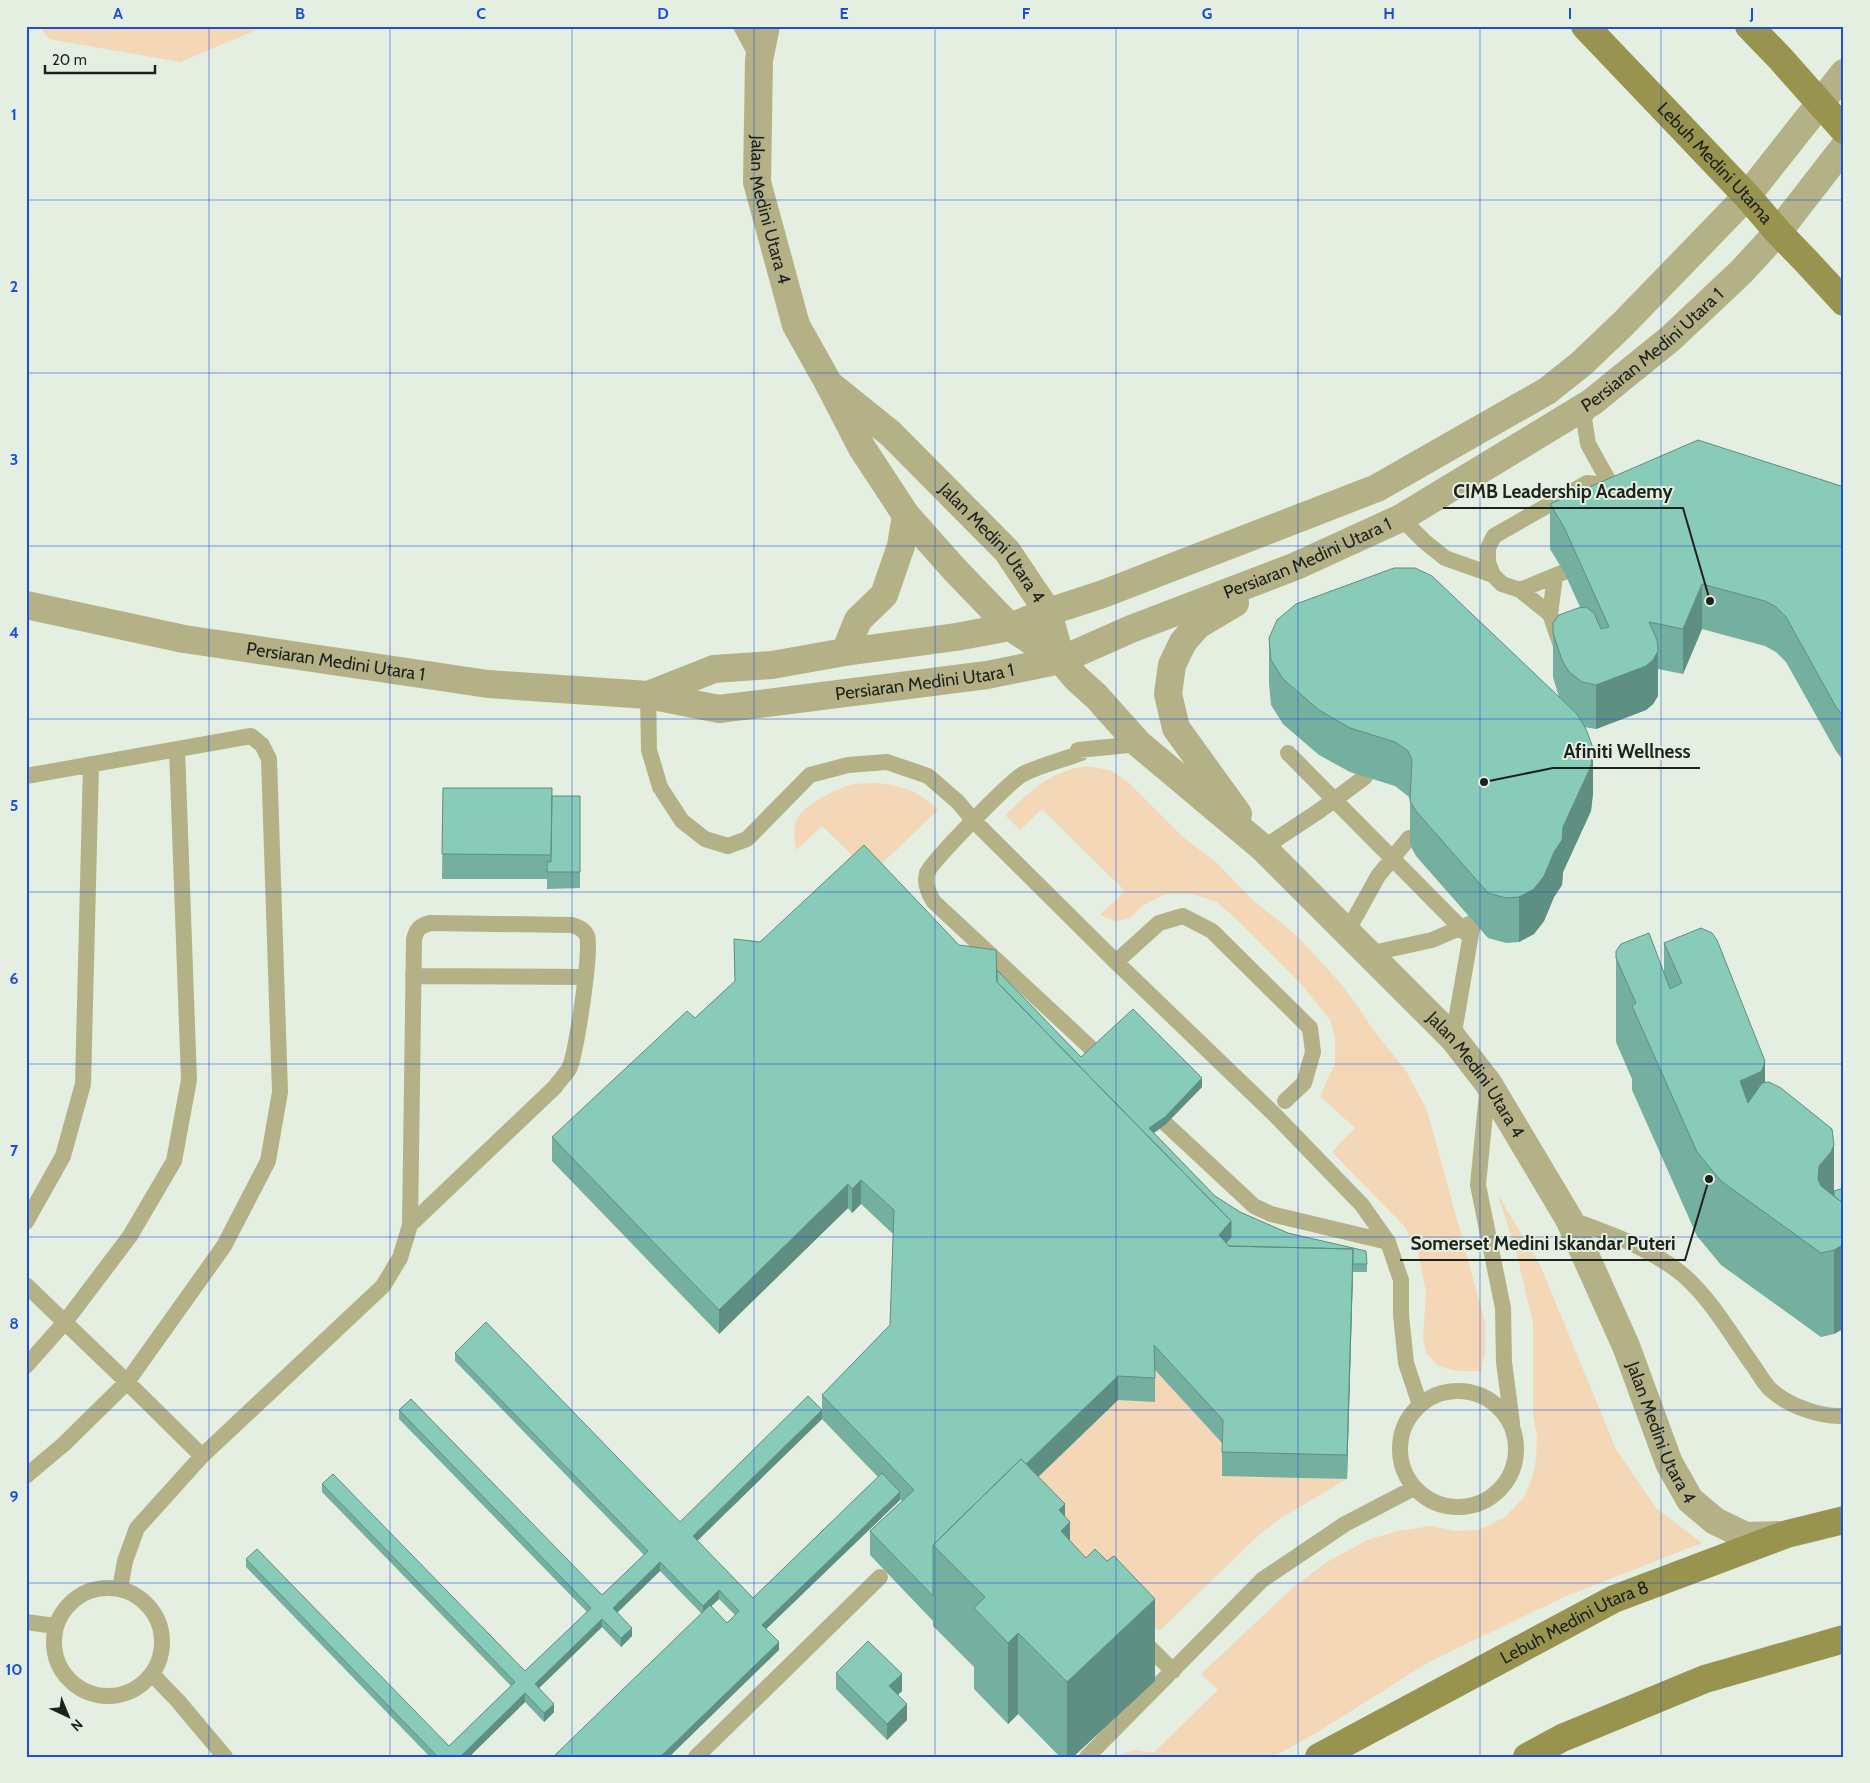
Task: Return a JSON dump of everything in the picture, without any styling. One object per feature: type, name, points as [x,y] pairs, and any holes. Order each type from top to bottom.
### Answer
[{"type":"street","name":"Jalan Medini Utara 4","points":[[766,26],[759,60],[757,182],[796,325],[862,448],[906,515],[955,570],[1010,626],[1062,660],[1076,678],[1096,696],[1139,744],[1263,848],[1453,1038],[1488,1084],[1569,1219],[1626,1346],[1669,1463],[1690,1500],[1715,1521],[1746,1536],[1787,1534]]},
{"type":"street","name":"Lebuh Medini Utama","points":[[1585,26],[1747,196],[1844,302]]},
{"type":"street","points":[[1749,26],[1844,130]]},
{"type":"street","name":"Persiaran Medini Utara 1","points":[[648,695],[714,669],[772,665],[845,652],[956,637],[1010,626],[1103,594],[1377,488],[1547,391],[1581,364],[1624,324],[1747,196],[1844,73]]},
{"type":"street","name":"Persiaran Medini Utara 1","points":[[26,606],[184,639],[488,684],[648,695],[719,709],[987,675],[1062,660],[1131,629],[1296,566],[1401,518],[1592,402],[1671,338],[1741,272],[1778,232],[1844,147]]},
{"type":"street","name":"Jalan Medini Utara 4","points":[[829,384],[891,434],[1007,551],[1048,612],[1062,660]]},
{"type":"street","points":[[845,652],[858,620],[884,595],[901,546],[906,515]]},
{"type":"street","points":[[1263,848],[1176,728],[1168,694],[1172,665],[1183,642],[1198,625],[1296,566]]},
{"type":"street","name":"Lebuh Medini Utara 8","points":[[1319,1757],[1614,1599],[1787,1534],[1844,1520]]},
{"type":"street","points":[[1527,1757],[1562,1738],[1705,1679],[1844,1639]]},
{"type":"lane","points":[[741,26],[759,60]]},
{"type":"lane","points":[[1520,590],[1624,544],[1630,531],[1629,514],[1622,498],[1613,488],[1588,444],[1584,419],[1592,402]]},
{"type":"lane","points":[[1550,614],[1520,590],[1502,584],[1493,574],[1488,562],[1488,548],[1494,536],[1587,483],[1613,488]]},
{"type":"lane","points":[[1401,518],[1424,541],[1445,558],[1493,574]]},
{"type":"lane","points":[[1555,576],[1550,614],[1565,657]]},
{"type":"lane","points":[[648,695],[649,750],[660,787],[682,821],[705,839],[728,846],[747,839],[810,775],[848,765],[886,762],[928,776],[958,802],[1116,962],[1274,1114],[1362,1206],[1388,1242],[1401,1280],[1401,1315],[1406,1363],[1420,1405]]},
{"type":"lane","points":[[26,776],[251,736],[262,745],[269,759],[280,1092],[268,1161],[224,1246],[127,1382],[64,1444],[26,1476]]},
{"type":"lane","points":[[1115,1072],[1096,1052],[934,902],[928,893],[926,882],[928,872],[934,863],[974,820],[1022,774],[1082,753],[1078,750],[1139,744]]},
{"type":"lane","points":[[26,1366],[65,1322],[130,1236],[174,1161],[190,1080],[177,749]]},
{"type":"lane","points":[[1288,753],[1465,933]]},
{"type":"lane","points":[[26,1222],[63,1156],[83,1084],[91,764]]},
{"type":"lane","points":[[1263,848],[1365,777]]},
{"type":"lane","points":[[1346,932],[1378,876],[1409,838]]},
{"type":"lane","points":[[1116,962],[1159,923],[1183,916],[1212,931],[1310,1028],[1313,1052],[1304,1083],[1285,1101]]},
{"type":"lane","points":[[120,1589],[125,1561],[137,1528],[202,1456],[383,1286],[400,1258],[410,1225],[414,940],[416,931],[422,925],[430,923],[572,925],[580,928],[586,934],[588,942],[575,1046],[569,1069],[555,1087],[410,1225]]},
{"type":"lane","points":[[1368,954],[1465,933]]},
{"type":"lane","points":[[1453,1038],[1465,933]]},
{"type":"lane","points":[[414,976],[585,977]]},
{"type":"lane","points":[[1488,1084],[1478,1185],[1502,1308],[1504,1362],[1517,1444],[1516,1463],[1508,1480],[1496,1494],[1481,1504],[1463,1508],[1445,1507],[1428,1500],[1414,1488],[1404,1473],[1399,1454],[1401,1436],[1408,1419],[1420,1405],[1435,1395],[1454,1391],[1472,1392],[1489,1399],[1503,1411],[1513,1427]]},
{"type":"lane","points":[[1140,1099],[1165,1125],[1254,1206],[1271,1214],[1388,1242]]},
{"type":"lane","points":[[1569,1219],[1623,1238],[1681,1274],[1705,1296],[1770,1388],[1790,1404],[1833,1416],[1844,1416]]},
{"type":"lane","points":[[26,1285],[202,1456]]},
{"type":"lane","points":[[1087,1757],[1123,1717],[1174,1671],[1262,1580],[1346,1524],[1414,1488]]},
{"type":"lane","points":[[696,1757],[880,1577]]},
{"type":"lane","points":[[120,1589],[134,1595],[146,1604],[155,1616],[160,1630],[162,1645],[159,1660],[152,1674],[141,1685],[128,1692],[114,1696],[98,1696],[84,1692],[71,1683],[61,1671],[55,1657],[54,1641],[56,1626],[63,1612],[74,1600],[88,1592],[120,1589]]},
{"type":"lane","points":[[26,1622],[56,1626]]},
{"type":"lane","points":[[1127,1624],[1174,1671]]},
{"type":"lane","points":[[152,1674],[178,1701],[225,1757]]},
{"type":"shaded area","points":[[39,26],[266,26],[180,62],[49,39]]},
{"type":"shaded area","points":[[1085,766],[1110,770],[1128,782],[1184,838],[1217,863],[1252,899],[1297,936],[1344,987],[1375,1032],[1406,1071],[1427,1110],[1485,1322],[1485,1352],[1481,1371],[1458,1371],[1438,1366],[1426,1353],[1423,1338],[1426,1292],[1418,1253],[1405,1227],[1332,1152],[1355,1128],[1320,1096],[1335,1064],[1335,1037],[1330,1020],[1302,985],[1217,902],[1192,894],[1165,894],[1143,905],[1130,918],[1115,921],[1100,915],[1125,891],[1042,809],[1020,830],[1005,815],[1041,784],[1061,773]]},
{"type":"shaded area","points":[[879,783],[897,786],[918,794],[938,810],[871,874],[822,826],[796,850],[795,823],[807,807],[849,785]]},
{"type":"shaded area","points":[[1498,1195],[1540,1265],[1616,1449],[1656,1508],[1702,1543],[1566,1596],[1427,1663],[1318,1732],[1273,1757],[1112,1757],[1135,1750],[1153,1753],[1218,1690],[1201,1674],[1290,1590],[1327,1562],[1367,1540],[1398,1531],[1431,1526],[1455,1531],[1479,1530],[1505,1517],[1524,1497],[1532,1478],[1536,1459],[1537,1436],[1533,1415],[1533,1323],[1516,1251]]},
{"type":"shaded area","points":[[1154,1369],[1223,1444],[1222,1476],[1347,1479],[1281,1518],[1258,1536],[1159,1631],[1021,1493],[1118,1400]]},
{"type":"building","points":[[1698,440],[1844,487],[1844,715],[1836,707],[1786,617],[1776,607],[1765,601],[1702,584],[1683,629],[1649,622],[1657,640],[1658,651],[1653,660],[1646,666],[1596,685],[1582,682],[1569,672],[1562,660],[1553,633],[1553,623],[1559,615],[1586,607],[1594,613],[1601,629],[1609,627],[1564,527],[1550,504]]},
{"type":"building","points":[[1394,568],[1415,568],[1432,576],[1577,714],[1586,729],[1593,748],[1591,766],[1563,827],[1562,840],[1554,852],[1544,876],[1534,889],[1519,897],[1506,898],[1488,893],[1416,811],[1410,801],[1412,760],[1408,751],[1395,742],[1350,728],[1319,710],[1283,679],[1271,660],[1269,638],[1277,620],[1296,604]]},
{"type":"building","points":[[443,788],[552,788],[551,855],[442,854]]},
{"type":"building","points":[[552,796],[580,796],[580,872],[547,872],[547,862],[551,862]]},
{"type":"building","points":[[864,845],[959,945],[996,950],[997,982],[1231,1221],[1219,1235],[1229,1246],[1353,1249],[1347,1455],[1222,1452],[1223,1420],[1154,1345],[1155,1378],[1118,1376],[1026,1464],[1021,1459],[933,1545],[933,1596],[870,1531],[914,1490],[822,1395],[890,1325],[894,1210],[861,1180],[852,1189],[848,1184],[719,1310],[552,1137],[687,1011],[695,1018],[735,981],[734,939],[760,942]]},
{"type":"building","points":[[1701,928],[1712,933],[1717,940],[1765,1061],[1762,1071],[1740,1081],[1748,1103],[1762,1083],[1769,1082],[1781,1088],[1832,1129],[1834,1145],[1831,1152],[1819,1166],[1818,1179],[1821,1186],[1844,1204],[1844,1243],[1834,1250],[1821,1253],[1721,1181],[1697,1152],[1632,1006],[1636,1003],[1616,958],[1616,951],[1621,944],[1649,933],[1670,989],[1682,983],[1664,943]]},
{"type":"building","points":[[997,970],[1081,1057],[1133,1009],[1202,1078],[1165,1117],[1149,1128],[1215,1196],[1240,1212],[1288,1233],[1366,1251],[1367,1264],[1353,1264],[1353,1249],[1229,1246],[1226,1243],[1231,1237],[1231,1221],[997,982]]},
{"type":"building","points":[[1844,1188],[1844,1204],[1834,1196],[1834,1191]]},
{"type":"building","points":[[486,1322],[680,1522],[808,1396],[822,1410],[693,1536],[753,1598],[882,1473],[900,1492],[762,1625],[779,1642],[660,1757],[553,1757],[710,1605],[727,1623],[739,1611],[719,1590],[703,1606],[660,1562],[613,1608],[632,1628],[621,1638],[602,1619],[535,1684],[554,1704],[544,1713],[525,1693],[460,1757],[438,1757],[246,1559],[257,1549],[449,1746],[515,1682],[322,1484],[333,1474],[525,1671],[591,1608],[399,1410],[411,1399],[602,1595],[648,1551],[455,1353]]},
{"type":"building","points":[[1021,1459],[1065,1504],[1059,1510],[1070,1522],[1061,1531],[1086,1558],[1095,1549],[1107,1561],[1114,1556],[1155,1599],[1067,1682],[1018,1633],[1008,1643],[974,1608],[985,1597],[933,1545]]},
{"type":"building","points":[[868,1641],[902,1674],[889,1686],[907,1704],[887,1724],[836,1673]]},
{"type":"place","name":"CIMB Leadership Academy","points":[[1710,601]]},
{"type":"place","name":"Afiniti Wellness","points":[[1484,782]]},
{"type":"place","name":"Somerset Medini Iskandar Puteri","points":[[1709,1179]]}]
